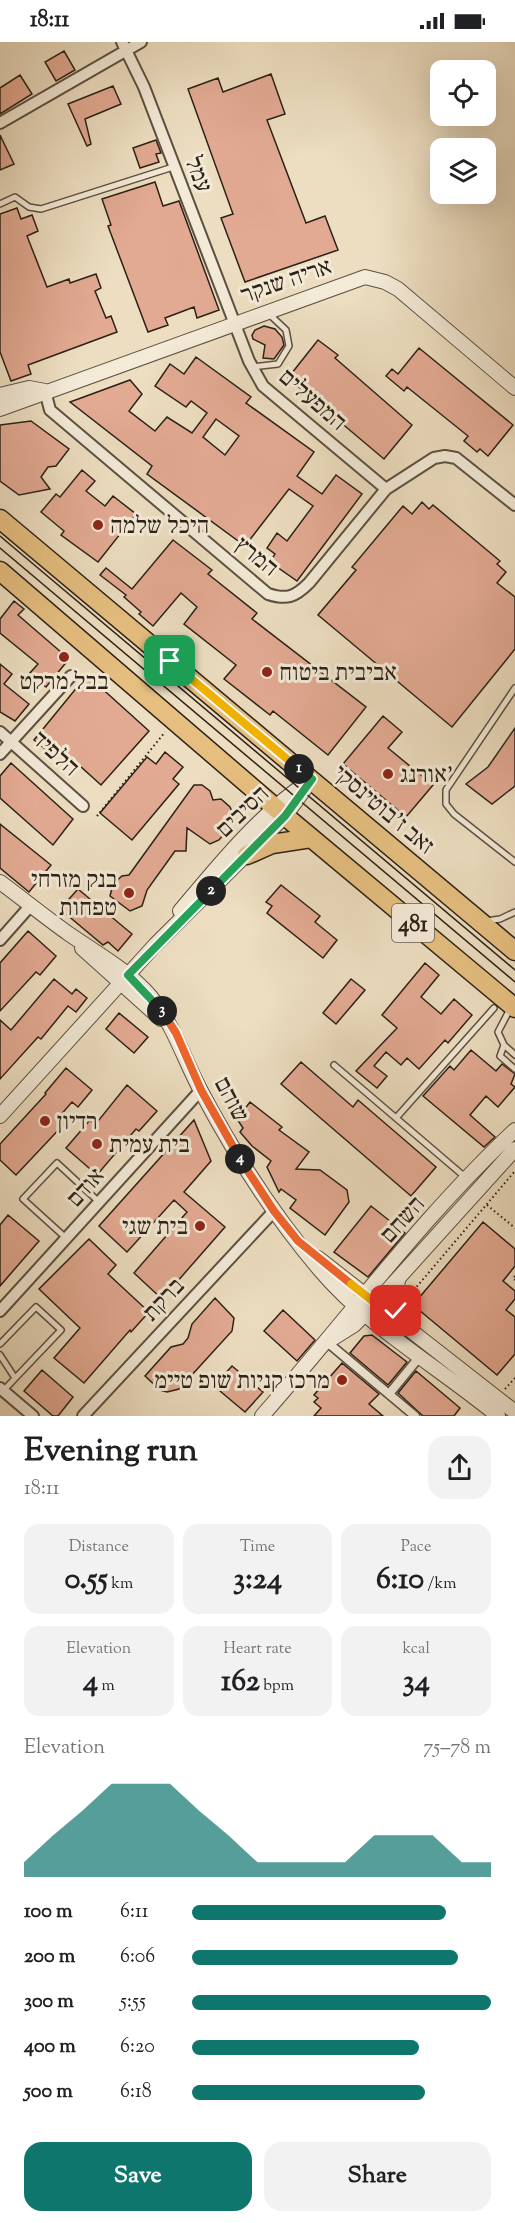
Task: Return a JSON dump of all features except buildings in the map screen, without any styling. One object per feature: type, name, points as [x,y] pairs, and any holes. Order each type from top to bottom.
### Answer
[{"type":"main road","name":"זאב ז'בוטינסקי","points":[[0,519],[515,951]]},
{"type":"main road","name":"481","points":[[0,571],[506,1007]]},
{"type":"main road","points":[[247,855],[272,844],[310,838]]},
{"type":"street","points":[[0,123],[124,46],[141,42]]},
{"type":"street","name":"עמל","points":[[124,46],[144,87],[173,167],[236,321]]},
{"type":"street","name":"אריה שנקר","points":[[0,409],[236,321],[365,276],[398,289],[515,388]]},
{"type":"street","name":"המפעלים","points":[[236,321],[252,367],[263,386],[386,489]]},
{"type":"street","name":"אריה שנקר","points":[[0,395],[29,388],[45,391]]},
{"type":"street","name":"המרץ","points":[[45,391],[50,410],[268,594],[283,598],[297,595],[386,489]]},
{"type":"street","points":[[386,489],[434,458],[445,456],[456,458],[515,505]]},
{"type":"street","points":[[0,754],[71,676]]},
{"type":"street","name":"הלפיד","points":[[0,732],[83,806]]},
{"type":"street","name":"הסיבים","points":[[155,945],[207,880],[281,812],[312,779]]},
{"type":"street","name":"הסיבים","points":[[0,1116],[155,945],[247,855],[281,812]]},
{"type":"street","name":"שוהם","points":[[0,882],[71,935],[105,957],[124,979],[149,996],[176,1033],[235,1160],[319,1269],[370,1308]]},
{"type":"street","points":[[0,940],[31,905]]},
{"type":"street","name":"אודם","points":[[0,1311],[201,1090]]},
{"type":"street","name":"השחם","points":[[262,1416],[279,1389],[327,1342],[359,1299],[515,1130]]},
{"type":"street","name":"השחם","points":[[327,1342],[341,1334],[370,1308],[446,1228],[515,1149]]},
{"type":"street","name":"ברקת","points":[[83,1416],[274,1211]]},
{"type":"street","points":[[398,1279],[393,1301],[402,1324]]},
{"type":"street","points":[[370,1308],[402,1324],[492,1410],[515,1412]]},
{"type":"street","points":[[370,1308],[422,1354],[454,1374]]},
{"type":"street","points":[[327,1342],[415,1416]]},
{"type":"street","points":[[389,1394],[422,1354]]},
{"type":"street","points":[[2,1389],[33,1416]]},
{"type":"lane","points":[[0,204],[15,197],[29,207],[41,209],[173,167]]},
{"type":"lane","points":[[252,367],[278,364],[289,346],[286,330],[265,311]]},
{"type":"lane","points":[[514,691],[446,790],[446,804],[454,814],[515,862]]},
{"type":"lane","points":[[480,921],[500,919],[515,912]]},
{"type":"lane","points":[[396,1118],[506,1007],[509,1012],[498,1032],[504,1045],[515,1055]]},
{"type":"lane","points":[[504,1045],[500,1056],[515,1069]]},
{"type":"lane","points":[[334,1065],[468,1179]]},
{"type":"lane","points":[[67,1238],[22,1199],[57,1162],[99,1202]]},
{"type":"lane","points":[[434,1217],[446,1228]]},
{"type":"lane","points":[[0,1344],[36,1307],[61,1330],[2,1389]]},
{"type":"lane","points":[[0,1355],[15,1378]]},
{"type":"path","points":[[97,816],[174,721]]},
{"type":"path","points":[[396,1311],[515,1171]]},
{"type":"path","points":[[487,1205],[515,1228]]},
{"type":"path","points":[[515,1276],[513,1278],[515,1280]]},
{"type":"path","points":[[492,1410],[515,1378]]},
{"type":"tram line","points":[[0,536],[515,970]]},
{"type":"tram line","points":[[0,548],[515,982]]},
{"type":"place","name":"היכל שלמה","points":[[98,525]]},
{"type":"place","name":"בבל מרקט","points":[[64,657]]},
{"type":"place","name":"אביבית ביטוח","points":[[267,672]]},
{"type":"place","name":"אורנג'","points":[[388,774]]},
{"type":"place","name":"בנק מזרחי טפחות","points":[[129,893]]},
{"type":"place","name":"רדיון","points":[[45,1121]]},
{"type":"place","name":"בית עמית","points":[[97,1144]]},
{"type":"place","name":"בית שגי","points":[[200,1226]]},
{"type":"place","name":"מרכז קניות שופ טיימ","points":[[342,1380]]},
{"type":"route","points":[[170,661],[312,779],[299,800],[285,816],[155,945],[128,975],[168,1020],[201,1090],[236,1152],[274,1211],[298,1241],[402,1324],[396,1311]]}]
